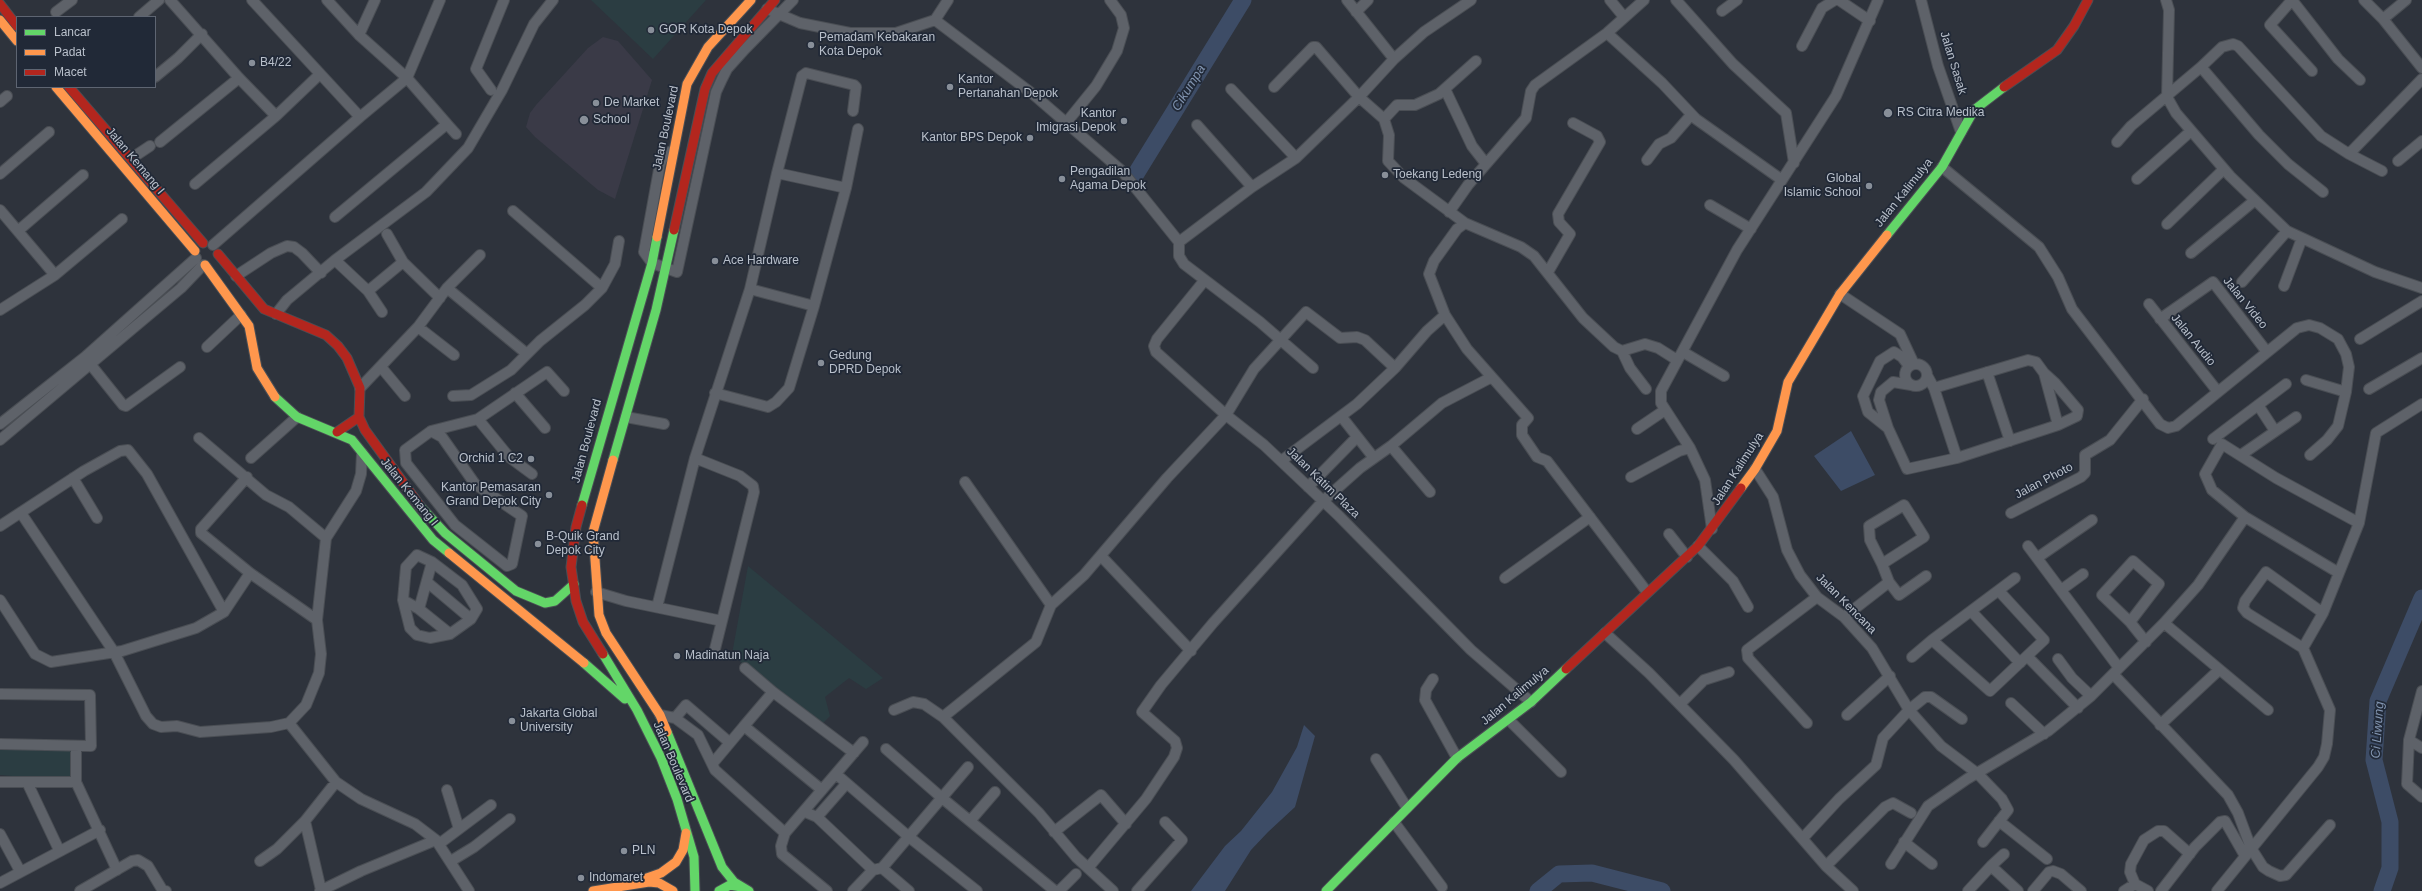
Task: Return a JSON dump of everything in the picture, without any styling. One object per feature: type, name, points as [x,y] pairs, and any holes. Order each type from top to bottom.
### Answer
[{"type":"street","points":[[56,12],[72,0]]},
{"type":"street","points":[[140,16],[159,0]]},
{"type":"street","points":[[170,0],[202,34],[239,78],[276,116]]},
{"type":"street","points":[[327,0],[359,35],[407,78],[456,134]]},
{"type":"street","points":[[359,35],[375,0]]},
{"type":"street","points":[[0,424],[87,361],[181,288],[200,260],[211,248],[360,117],[407,78],[440,0]]},
{"type":"street","points":[[491,90],[476,69],[504,0]]},
{"type":"street","points":[[276,314],[287,300],[335,260],[426,192],[468,148],[502,90],[534,24],[553,0]]},
{"type":"street","name":"Jalan Boulevard","points":[[672,151],[692,72],[708,47],[751,0]]},
{"type":"street","name":"Jalan Boulevard","points":[[745,889],[728,876],[709,839],[682,766],[660,715],[606,633],[599,615],[596,592],[593,532],[666,268],[705,89],[712,73],[724,57],[775,0]]},
{"type":"street","points":[[672,151],[665,154],[660,164],[645,238],[644,252],[652,263],[677,272],[716,92],[727,69],[793,0]]},
{"type":"street","points":[[767,9],[800,23],[823,28],[874,34],[896,33],[935,20],[948,0]]},
{"type":"street","points":[[1066,123],[1096,86],[1117,51],[1124,28],[1121,15],[1110,0]]},
{"type":"street","points":[[1347,0],[1394,59]]},
{"type":"street","points":[[1356,12],[1368,0]]},
{"type":"street","points":[[1179,242],[1252,186],[1296,158],[1359,97],[1394,59],[1424,32],[1472,0]]},
{"type":"street","points":[[1610,0],[1624,17]]},
{"type":"street","points":[[1449,212],[1486,164],[1526,118],[1530,91],[1535,85],[1607,33],[1644,0]]},
{"type":"street","points":[[1676,0],[1733,64],[1786,113],[1794,163]]},
{"type":"street","points":[[1722,11],[1737,0]]},
{"type":"street","points":[[1802,46],[1822,8],[1835,0]]},
{"type":"street","points":[[1839,0],[1870,21]]},
{"type":"street","points":[[1712,529],[1705,480],[1690,448],[1665,410],[1660,397],[1680,356],[1737,250],[1836,96],[1878,0]]},
{"type":"street","name":"Jalan Sasak","points":[[1922,0],[1938,66],[1961,132]]},
{"type":"street","points":[[2166,0],[2169,10],[2167,97],[2191,131],[2224,169],[2254,201],[2287,231],[2375,272],[2422,288]]},
{"type":"street","points":[[2312,71],[2270,25],[2292,0],[2338,59],[2360,80]]},
{"type":"street","points":[[2364,0],[2383,19],[2422,68]]},
{"type":"street","points":[[2383,19],[2406,0]]},
{"type":"street","points":[[254,1],[360,117]]},
{"type":"street","name":"Jalan Kalimulya","points":[[1326,891],[1457,758],[1531,702],[1698,546],[1755,469],[1777,431],[1788,382],[1840,294],[1942,167],[1974,110],[1986,99],[2057,50],[2074,26],[2084,1]]},
{"type":"street","points":[[0,4],[16,25]]},
{"type":"street","points":[[736,15],[752,26]]},
{"type":"street","points":[[0,20],[16,39]]},
{"type":"street","points":[[935,20],[965,41],[1066,123],[1122,171],[1179,242],[1179,256],[1184,264],[1204,281],[1281,339],[1313,368]]},
{"type":"street","points":[[1607,33],[1662,83],[1691,114],[1782,180]]},
{"type":"street","points":[[156,76],[178,58],[202,34]]},
{"type":"street","points":[[2117,142],[2130,126],[2167,97],[2222,47],[2233,44],[2238,46],[2321,136],[2349,154],[2382,171]]},
{"type":"street","points":[[1274,87],[1313,47],[1316,47],[1359,97],[1384,119],[1389,135],[1388,161],[1404,178],[1466,223],[1521,247],[1534,256],[1583,318],[1614,347],[1622,350],[1645,344],[1680,356],[1724,376]]},
{"type":"street","points":[[1384,119],[1397,105],[1406,103],[1415,105],[1426,102],[1445,89],[1476,61]]},
{"type":"street","points":[[2201,67],[2259,135],[2288,164],[2323,192]]},
{"type":"street","points":[[657,607],[695,458],[750,289],[777,173],[802,76],[806,73],[854,85],[856,87],[853,111]]},
{"type":"street","points":[[195,184],[276,116],[320,74]]},
{"type":"street","points":[[160,142],[239,78]]},
{"type":"street","points":[[2349,154],[2422,79]]},
{"type":"street","name":"Jalan Kemang I","points":[[57,88],[200,260],[241,315],[256,317],[276,314],[326,335],[347,358],[360,388],[359,417],[365,430],[414,499],[445,533],[516,591],[545,603],[555,601],[574,584]]},
{"type":"street","name":"Jalan Kemang I","points":[[69,88],[236,276],[256,317],[258,368],[267,387],[278,402],[297,417],[337,432],[352,440],[391,491],[433,540],[556,639],[637,710]]},
{"type":"street","points":[[1231,89],[1296,158]]},
{"type":"street","points":[[1445,89],[1472,146],[1486,164]]},
{"type":"street","points":[[1647,160],[1659,144],[1671,138],[1691,114]]},
{"type":"street","points":[[1548,272],[1570,234],[1559,222],[1558,214],[1600,142],[1597,136],[1573,123]]},
{"type":"street","points":[[335,217],[447,124]]},
{"type":"street","points":[[1197,125],[1252,186]]},
{"type":"street","points":[[715,393],[768,407],[780,400],[789,388],[814,306],[846,188],[858,129]]},
{"type":"street","points":[[2137,180],[2191,131]]},
{"type":"street","points":[[0,174],[49,132]]},
{"type":"street","points":[[2398,161],[2422,141]]},
{"type":"street","points":[[132,158],[150,146]]},
{"type":"street","points":[[1942,167],[2039,247],[2058,277],[2072,309],[2143,399],[2160,424],[2168,428],[2176,426],[2297,328],[2310,325],[2320,328],[2338,339],[2346,354],[2349,367],[2346,392],[2338,426],[2327,440],[2310,455]]},
{"type":"street","points":[[2167,224],[2224,169]]},
{"type":"street","points":[[777,173],[846,188]]},
{"type":"street","points":[[19,230],[83,176]]},
{"type":"street","points":[[2191,253],[2254,201]]},
{"type":"street","points":[[1710,205],[1751,229]]},
{"type":"street","points":[[0,210],[19,230],[55,275]]},
{"type":"street","points":[[513,211],[602,288]]},
{"type":"street","points":[[0,310],[55,275],[122,219]]},
{"type":"street","points":[[1466,223],[1457,229],[1434,261],[1429,274],[1445,315],[1467,349],[1490,378],[1528,418],[1522,425],[1522,435],[1537,457],[1547,461],[1647,592]]},
{"type":"street","points":[[2242,282],[2287,231]]},
{"type":"street","points":[[387,234],[403,262],[440,298]]},
{"type":"street","points":[[2284,286],[2302,238]]},
{"type":"street","points":[[453,396],[471,395],[511,370],[602,288],[615,264],[619,241]]},
{"type":"street","points":[[236,276],[271,253],[287,246],[302,253],[321,273]]},
{"type":"street","points":[[200,260],[212,264],[211,248]]},
{"type":"street","points":[[360,388],[418,327],[447,288],[480,255]]},
{"type":"street","points":[[335,260],[368,291],[382,312]]},
{"type":"street","points":[[368,291],[403,262]]},
{"type":"street","name":"Jalan Boulevard","points":[[652,263],[600,438],[576,527],[571,567],[583,622],[637,710],[661,758],[686,827],[694,857],[695,891]]},
{"type":"street","name":"Jalan Katim Plaza","points":[[1204,281],[1154,346],[1156,352],[1226,415],[1240,424],[1281,461],[1323,501],[1471,650],[1531,702]]},
{"type":"street","name":"Jalan Video","points":[[2160,319],[2213,282],[2267,352]]},
{"type":"street","points":[[447,288],[527,354]]},
{"type":"street","points":[[750,289],[814,306]]},
{"type":"street","points":[[1840,294],[1900,334],[1912,365]]},
{"type":"street","points":[[2360,339],[2422,301]]},
{"type":"street","name":"Jalan Audio","points":[[2149,304],[2218,392]]},
{"type":"street","points":[[943,717],[1036,642],[1051,605],[1101,556],[1167,478],[1226,415],[1254,369],[1281,339],[1284,333],[1306,312],[1340,338],[1357,337],[1365,340],[1395,368]]},
{"type":"street","points":[[207,347],[241,315]]},
{"type":"street","points":[[1281,461],[1341,416],[1395,368],[1427,331],[1445,315]]},
{"type":"street","points":[[418,327],[454,355]]},
{"type":"street","points":[[1622,350],[1630,368],[1646,389]]},
{"type":"street","points":[[1888,428],[1868,412],[1863,396],[1880,361],[1894,352],[1912,365],[1925,368],[1934,388],[1957,458]]},
{"type":"street","points":[[2369,389],[2422,358]]},
{"type":"street","points":[[1928,377],[1920,386],[1893,382],[1880,392],[1879,400],[1888,428],[1907,469],[1957,458],[2058,425],[2077,416],[2078,410],[2055,383],[2044,373],[2036,362],[2028,360],[1934,388]]},
{"type":"street","points":[[87,361],[126,406],[180,367]]},
{"type":"street","points":[[0,440],[87,361]]},
{"type":"street","points":[[1910,385],[1904,374],[1912,365]]},
{"type":"street","points":[[381,367],[406,396]]},
{"type":"street","points":[[512,564],[507,566],[455,525],[406,463],[405,450],[431,431],[478,419],[546,372],[564,391]]},
{"type":"street","points":[[1987,372],[2010,441]]},
{"type":"street","points":[[2044,373],[2058,425]]},
{"type":"street","points":[[1088,868],[1126,824],[1162,778],[1174,757],[1177,748],[1174,741],[1142,712],[1161,685],[1213,623],[1323,501],[1442,403],[1490,378]]},
{"type":"street","points":[[2306,380],[2346,392]]},
{"type":"street","points":[[2212,439],[2286,384]]},
{"type":"street","points":[[515,393],[545,428]]},
{"type":"street","name":"Jalan Photo","points":[[2011,513],[2081,477],[2085,473],[2085,455],[2110,440],[2143,399]]},
{"type":"street","points":[[2303,648],[2323,613],[2359,523],[2376,433],[2422,404]]},
{"type":"street","points":[[2258,405],[2275,432]]},
{"type":"street","points":[[1637,429],[1665,410]]},
{"type":"street","points":[[1341,416],[1374,458]]},
{"type":"street","points":[[251,458],[297,417]]},
{"type":"street","points":[[337,432],[359,417]]},
{"type":"street","points":[[626,417],[664,424]]},
{"type":"street","points":[[2240,455],[2296,417]]},
{"type":"street","points":[[478,419],[509,457],[532,474]]},
{"type":"street","points":[[431,431],[442,437],[475,484],[522,516],[512,564],[506,583]]},
{"type":"street","points":[[1308,487],[1357,437]]},
{"type":"street","points":[[199,438],[247,477],[266,495],[289,507],[326,538]]},
{"type":"street","points":[[2339,573],[2245,517],[2212,490],[2205,474],[2222,444],[2276,478],[2359,523]]},
{"type":"street","points":[[1391,446],[1430,492]]},
{"type":"street","points":[[1631,477],[1679,451],[1690,448]]},
{"type":"street","points":[[0,526],[73,478],[120,451],[132,453],[161,498],[224,612]]},
{"type":"street","points":[[291,726],[306,705],[319,673],[321,654],[317,620],[326,538],[356,491],[364,456]]},
{"type":"street","points":[[695,458],[740,476],[753,486],[754,492],[715,649]]},
{"type":"street","name":"Jalan Kencana","points":[[1755,469],[1773,497],[1787,550],[1800,575],[1817,597],[1844,617],[1872,648],[1909,710],[1941,746],[1978,774],[2002,799],[2008,810],[1999,821]]},
{"type":"street","points":[[247,477],[200,531],[250,573],[317,620]]},
{"type":"street","points":[[73,478],[97,518]]},
{"type":"street","points":[[391,491],[402,481]]},
{"type":"street","points":[[965,482],[1051,605]]},
{"type":"street","points":[[1882,564],[1924,537],[1904,505],[1869,526],[1870,540],[1889,582],[1899,595],[1926,576]]},
{"type":"street","points":[[21,513],[114,652],[146,716],[157,726],[177,726],[200,732],[291,726]]},
{"type":"street","points":[[1506,578],[1590,516]]},
{"type":"street","points":[[1891,864],[1928,806],[2044,734],[2091,696],[2146,642],[2198,585],[2245,517]]},
{"type":"street","points":[[2037,558],[2092,520]]},
{"type":"street","points":[[1668,534],[1687,557]]},
{"type":"street","points":[[1698,546],[1733,581],[1748,607]]},
{"type":"street","points":[[2028,546],[2061,590],[2116,671],[2160,725],[2228,795],[2238,813],[2251,848],[2263,867],[2280,876],[2286,875],[2330,825]]},
{"type":"street","points":[[450,575],[465,550]]},
{"type":"street","points":[[418,555],[432,562],[462,585],[476,609],[472,619],[450,634],[430,638],[417,635],[410,628],[403,600],[406,567],[418,555]]},
{"type":"street","points":[[1101,556],[1191,651]]},
{"type":"street","points":[[2130,622],[2159,584],[2133,560],[2102,595],[2130,622],[2146,642]]},
{"type":"street","points":[[419,609],[432,562]]},
{"type":"street","points":[[2217,891],[2318,767],[2327,744],[2330,710],[2303,648],[2247,613],[2243,608],[2245,601],[2266,572],[2323,613]]},
{"type":"street","points":[[0,600],[35,654],[44,661],[51,662],[114,652],[196,628],[224,612],[250,573]]},
{"type":"street","points":[[2061,590],[2082,574]]},
{"type":"street","points":[[1912,657],[1932,640],[2015,578]]},
{"type":"street","points":[[427,582],[472,619]]},
{"type":"street","points":[[1844,617],[1889,582]]},
{"type":"street","points":[[1932,640],[1988,690],[1992,690],[2044,640],[1999,591]]},
{"type":"street","points":[[596,592],[657,607],[722,620]]},
{"type":"street","points":[[1807,723],[1748,658],[1747,650],[1817,597]]},
{"type":"street","points":[[403,600],[419,609],[450,634]]},
{"type":"street","points":[[1971,611],[2078,708]]},
{"type":"street","points":[[2164,623],[2268,710]]},
{"type":"street","points":[[1605,633],[1680,704],[1734,760],[1826,866],[1853,891]]},
{"type":"street","points":[[2058,659],[2072,678],[2091,696]]},
{"type":"street","points":[[745,668],[773,692],[854,754]]},
{"type":"street","points":[[2160,725],[2219,670]]},
{"type":"street","points":[[1680,704],[1704,680],[1729,672]]},
{"type":"street","points":[[1847,715],[1890,676]]},
{"type":"street","points":[[1432,679],[1426,690],[1425,700],[1457,758]]},
{"type":"street","points":[[713,763],[729,742],[773,692]]},
{"type":"street","points":[[0,694],[90,695],[91,746],[76,751],[0,744]]},
{"type":"street","points":[[2422,694],[2409,740],[2407,784],[2422,797]]},
{"type":"street","points":[[1803,838],[1839,799],[1876,765],[1883,738],[1909,710],[1925,697],[1930,697],[1962,719]]},
{"type":"street","points":[[894,710],[913,702],[924,704],[943,717],[1012,784],[1054,832],[1088,868],[1113,891]]},
{"type":"street","points":[[2010,703],[2044,734]]},
{"type":"street","points":[[674,718],[686,705],[729,742]]},
{"type":"street","points":[[660,715],[674,718],[698,735],[713,763],[715,770],[785,833]]},
{"type":"street","points":[[1509,720],[1561,772]]},
{"type":"street","points":[[291,726],[336,782],[361,799],[415,824],[437,842],[451,861],[469,891]]},
{"type":"street","points":[[744,726],[822,790]]},
{"type":"street","points":[[2409,740],[2422,748]]},
{"type":"street","points":[[827,891],[782,854],[781,846],[785,833],[805,812],[863,742]]},
{"type":"street","points":[[886,748],[942,798],[1055,891]]},
{"type":"street","points":[[76,751],[76,778],[117,870]]},
{"type":"street","points":[[1376,759],[1407,808]]},
{"type":"street","points":[[853,891],[909,837],[968,767]]},
{"type":"street","points":[[836,774],[909,837],[977,891]]},
{"type":"street","points":[[0,782],[27,782],[76,778]]},
{"type":"street","points":[[27,782],[59,850]]},
{"type":"street","points":[[260,861],[276,849],[305,821],[336,782]]},
{"type":"street","points":[[817,817],[846,784]]},
{"type":"street","points":[[447,790],[459,829]]},
{"type":"street","points":[[970,821],[995,792]]},
{"type":"street","points":[[1054,832],[1101,795],[1126,824]]},
{"type":"street","points":[[1826,866],[1885,807],[1893,803],[1911,812]]},
{"type":"street","points":[[305,821],[321,891],[361,871],[437,842],[459,829],[491,805]]},
{"type":"street","points":[[805,812],[817,817],[877,869],[909,891]]},
{"type":"street","points":[[451,861],[474,847],[510,819]]},
{"type":"street","points":[[1983,842],[1999,821],[2047,859]]},
{"type":"street","points":[[2161,891],[2216,824],[2225,821],[2245,856]]},
{"type":"street","points":[[1136,891],[1182,840],[1165,822]]},
{"type":"street","points":[[1394,822],[1442,887]]},
{"type":"street","points":[[627,885],[661,872],[676,862],[683,850],[686,827]]},
{"type":"street","points":[[0,883],[59,850],[100,830]]},
{"type":"street","points":[[2148,891],[2135,884],[2130,872],[2131,864],[2144,840],[2158,831],[2164,831],[2190,854]]},
{"type":"street","points":[[0,834],[20,872]]},
{"type":"street","points":[[1904,842],[1932,864]]},
{"type":"street","points":[[1968,891],[2004,854]]},
{"type":"street","points":[[80,891],[132,861],[138,860],[148,866],[164,891]]},
{"type":"street","points":[[1991,866],[2018,891]]},
{"type":"street","points":[[2032,891],[2049,872],[2053,871],[2061,874],[2081,891]]},
{"type":"street","points":[[1059,891],[1076,874]]},
{"type":"street","points":[[593,891],[627,885],[659,883],[673,891]]},
{"type":"street","points":[[2124,891],[2135,884]]},
{"type":"street","points":[[719,891],[730,885],[745,889]]},
{"type":"shaded area","name":"GOR Kota Depok","points":[[591,0],[706,0],[653,59]]},
{"type":"shaded area","name":"School","points":[[603,37],[618,41],[652,80],[615,199],[598,190],[535,137],[526,127],[530,113],[536,105],[588,48]]},
{"type":"shaded area","points":[[748,566],[883,678],[866,689],[849,678],[825,697],[830,716],[816,730],[732,654]]},
{"type":"shaded area","points":[[0,749],[72,751],[72,781],[0,775]]},
{"type":"water","points":[[1851,431],[1875,475],[1841,491],[1814,456]]},
{"type":"water","points":[[1304,725],[1315,736],[1295,807],[1251,850],[1225,891],[1191,891],[1225,846],[1241,831],[1272,792],[1297,747]]},
{"type":"waterway","name":"Cikumpa","points":[[1134,177],[1243,0]]},
{"type":"waterway","name":"Ci Liwung","points":[[2382,891],[2390,868],[2390,822],[2374,760],[2378,701],[2422,598]]},
{"type":"waterway","name":"Ci Liwung","points":[[1538,891],[1559,874],[1592,873],[1662,891]]},
{"type":"traffic: fast","points":[[1887,235],[1942,167],[1974,110],[2004,87]]},
{"type":"traffic: fast","points":[[613,460],[656,310],[674,230]]},
{"type":"traffic: fast","points":[[582,505],[652,263],[657,237]]},
{"type":"traffic: fast","points":[[275,397],[297,417],[352,440],[433,540],[449,553]]},
{"type":"traffic: fast","points":[[420,506],[445,533],[516,591],[545,603],[555,601],[574,584]]},
{"type":"traffic: fast","points":[[603,654],[637,710],[661,758],[677,799],[694,857],[695,891]]},
{"type":"traffic: fast","points":[[584,663],[625,699]]},
{"type":"traffic: fast","points":[[1326,891],[1457,758],[1531,702],[1566,669]]},
{"type":"traffic: fast","points":[[667,732],[722,867],[734,882],[749,891]]},
{"type":"traffic: fast","points":[[719,891],[730,885],[741,887]]},
{"type":"traffic: slow","points":[[657,237],[687,84],[708,47],[751,0]]},
{"type":"traffic: slow","points":[[0,20],[16,40]]},
{"type":"traffic: slow","points":[[57,88],[195,251]]},
{"type":"traffic: slow","points":[[1741,488],[1755,469],[1777,431],[1788,382],[1840,294],[1887,235]]},
{"type":"traffic: slow","points":[[205,265],[249,326],[257,368],[275,397]]},
{"type":"traffic: slow","points":[[613,460],[593,532],[599,615],[606,633],[660,715],[667,732]]},
{"type":"traffic: slow","points":[[449,553],[584,663]]},
{"type":"traffic: slow","points":[[627,885],[661,873],[676,862],[683,850],[686,833]]},
{"type":"traffic: slow","points":[[593,891],[649,882],[659,883],[673,891]]},
{"type":"traffic: jam","points":[[674,230],[705,89],[712,73],[775,0]]},
{"type":"traffic: jam","points":[[2004,87],[2057,50],[2074,26],[2088,0]]},
{"type":"traffic: jam","points":[[0,4],[16,25]]},
{"type":"traffic: jam","points":[[70,88],[203,243]]},
{"type":"traffic: jam","points":[[218,254],[264,309],[326,335],[338,346],[347,358],[360,388],[359,417],[365,430],[420,506]]},
{"type":"traffic: jam","points":[[337,432],[359,417]]},
{"type":"traffic: jam","points":[[1566,669],[1698,546],[1741,488]]},
{"type":"traffic: jam","points":[[582,505],[576,527],[571,567],[576,601],[583,622],[603,654]]},
{"type":"place","name":"GOR Kota Depok","points":[[651,30]]},
{"type":"place","name":"Pemadam Kebakaran Kota Depok","points":[[811,45]]},
{"type":"place","name":"B4/22","points":[[252,63]]},
{"type":"place","name":"Kantor Pertanahan Depok","points":[[950,87]]},
{"type":"place","name":"De Market","points":[[596,103]]},
{"type":"place","name":"RS Citra Medika","points":[[1888,113]]},
{"type":"place","name":"School","points":[[584,120]]},
{"type":"place","name":"Kantor Imigrasi Depok","points":[[1124,121]]},
{"type":"place","name":"Kantor BPS Depok","points":[[1030,138]]},
{"type":"place","name":"Toekang Ledeng","points":[[1385,175]]},
{"type":"place","name":"Pengadilan Agama Depok","points":[[1062,179]]},
{"type":"place","name":"Global Islamic School","points":[[1869,186]]},
{"type":"place","name":"Ace Hardware","points":[[715,261]]},
{"type":"place","name":"Gedung DPRD Depok","points":[[821,363]]},
{"type":"place","name":"Orchid 1 C2","points":[[531,459]]},
{"type":"place","name":"Kantor Pemasaran Grand Depok City","points":[[549,495]]},
{"type":"place","name":"B-Quik Grand Depok City","points":[[538,544]]},
{"type":"place","name":"Madinatun Naja","points":[[677,656]]},
{"type":"place","name":"Jakarta Global University","points":[[512,721]]},
{"type":"place","name":"PLN","points":[[624,851]]},
{"type":"place","name":"Indomaret","points":[[581,878]]}]
